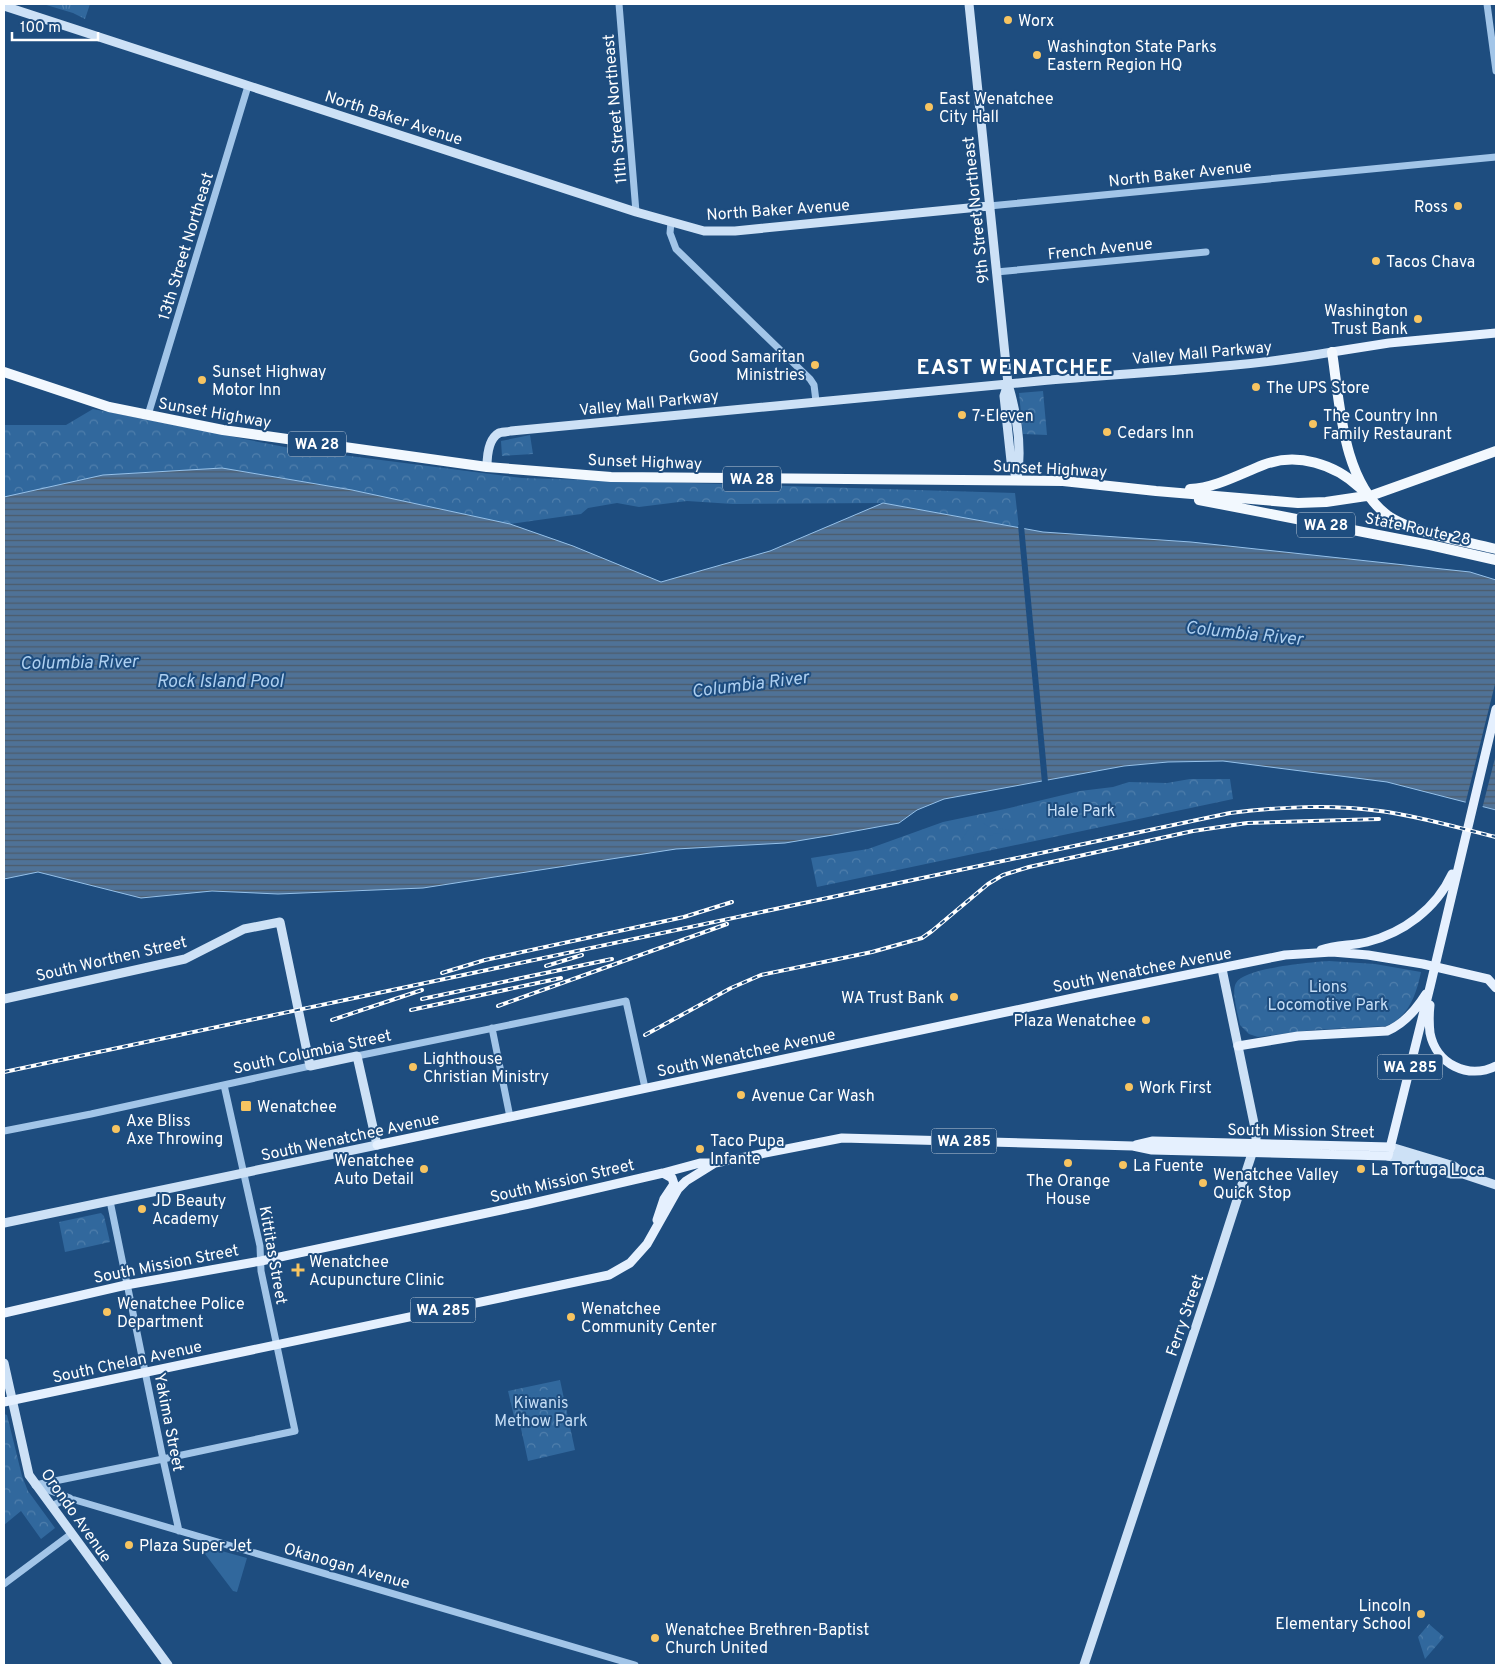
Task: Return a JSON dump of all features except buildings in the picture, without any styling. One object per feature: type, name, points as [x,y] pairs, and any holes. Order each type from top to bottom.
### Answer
[{"type":"highway","points":[[1332,352],[1346,442],[1359,481],[1372,498],[1388,515],[1408,525],[1430,533],[1496,549]]},
{"type":"highway","name":"Sunset Highway","points":[[4,372],[109,407],[223,430],[487,467],[612,477],[1063,481],[1298,503],[1350,500],[1382,492],[1496,452]]},
{"type":"highway","points":[[1156,491],[1196,489],[1266,464],[1280,460],[1297,460],[1331,467],[1372,498]]},
{"type":"highway","name":"State Route 28","points":[[1156,491],[1420,543],[1496,560]]},
{"type":"main road","name":"9th Street Northeast","points":[[969,4],[1008,384],[1015,412],[1020,461],[1017,480]]},
{"type":"main road","name":"North Baker Avenue","points":[[4,6],[636,212],[704,231],[735,231],[989,206]]},
{"type":"main road","name":"Valley Mall Parkway","points":[[487,467],[488,452],[492,440],[498,433],[816,401],[1221,366],[1299,358],[1389,343],[1496,333]]},
{"type":"main road","name":"WA 285","points":[[1389,1152],[1496,709]]},
{"type":"main road","points":[[1316,953],[1331,946],[1366,943],[1408,925],[1429,908],[1447,885],[1461,854]]},
{"type":"main road","name":"South Worthen Street","points":[[4,999],[184,959],[244,930],[280,922],[310,1066]]},
{"type":"main road","name":"South Wenatchee Avenue","points":[[4,1223],[1285,955],[1350,953],[1388,957],[1492,980]]},
{"type":"main road","name":"Ferry Street","points":[[1084,1665],[1254,1148],[1256,1133],[1222,969]]},
{"type":"main road","points":[[1492,980],[1496,988]]},
{"type":"main road","points":[[1238,1046],[1298,1036],[1387,1031],[1395,1028],[1408,1017],[1422,1001],[1430,987]]},
{"type":"main road","points":[[1430,987],[1430,1032],[1440,1055],[1454,1067],[1464,1070],[1476,1072],[1488,1070],[1496,1066]]},
{"type":"main road","points":[[357,1056],[377,1145]]},
{"type":"main road","name":"South Columbia Street","points":[[310,1066],[357,1056]]},
{"type":"main road","name":"South Mission Street","points":[[4,1314],[126,1285],[261,1261],[529,1204],[700,1163],[715,1163],[842,1138],[1134,1146],[1153,1142],[1254,1148],[1389,1152],[1407,1160],[1451,1174],[1463,1174],[1496,1185]]},
{"type":"main road","name":"WA 285","points":[[656,1228],[678,1189],[695,1174],[715,1163]]},
{"type":"main road","points":[[656,1228],[658,1214],[664,1199],[674,1184],[672,1178],[663,1173]]},
{"type":"main road","name":"South Chelan Avenue","points":[[8,1401],[609,1275],[637,1257],[656,1228]]},
{"type":"main road","name":"Orondo Avenue","points":[[4,1363],[8,1401],[29,1475],[168,1665]]},
{"type":"street","name":"11th Street Northeast","points":[[619,4],[636,212]]},
{"type":"street","points":[[1488,4],[1496,71]]},
{"type":"street","name":"13th Street Northeast","points":[[148,415],[248,86]]},
{"type":"street","name":"North Baker Avenue","points":[[989,206],[1496,157]]},
{"type":"street","points":[[670,222],[670,233],[676,249],[810,379],[814,385],[816,401]]},
{"type":"street","name":"French Avenue","points":[[996,272],[1206,252]]},
{"type":"street","name":"South Columbia Street","points":[[357,1056],[626,1002],[645,1088]]},
{"type":"street","points":[[492,1028],[510,1117]]},
{"type":"street","name":"South Columbia Street","points":[[4,1131],[310,1066]]},
{"type":"street","name":"Kittitas Street","points":[[163,1459],[295,1431],[277,1346],[261,1261],[260,1246],[224,1085]]},
{"type":"street","name":"Yakima Street","points":[[110,1201],[126,1285],[180,1531]]},
{"type":"street","points":[[35,1484],[163,1459]]},
{"type":"street","name":"Okanogan Avenue","points":[[35,1484],[75,1500],[635,1665]]},
{"type":"street","points":[[51,1506],[63,1500],[75,1500]]},
{"type":"street","points":[[4,1584],[71,1534]]},
{"type":"green space","points":[[43,4],[90,4],[85,19],[73,13]]},
{"type":"green space","points":[[1043,391],[1047,435],[1023,434],[1019,393]]},
{"type":"green space","points":[[93,409],[295,449],[522,478],[1015,493],[1019,528],[883,503],[733,504],[687,501],[639,507],[617,503],[588,508],[581,514],[510,524],[352,490],[222,468],[103,475],[4,497],[4,425],[66,425]]},
{"type":"green space","points":[[530,435],[533,454],[502,456],[501,441]]},
{"type":"green space","name":"Hale Park","points":[[1190,779],[1230,779],[1233,799],[817,887],[811,858],[868,849],[943,822],[1080,791],[1113,787],[1129,782],[1167,783]]},
{"type":"green space","points":[[973,823],[983,823],[989,827],[1009,830],[1008,835],[993,833],[993,836],[987,835],[987,832],[977,832],[973,843],[967,846],[962,839]]},
{"type":"green space","name":"Lions Locomotive Park","points":[[1329,961],[1375,964],[1421,972],[1414,997],[1406,1011],[1394,1022],[1386,1026],[1312,1030],[1258,1037],[1249,1034],[1240,1025],[1234,992],[1236,983],[1242,978],[1252,973],[1279,967]]},
{"type":"green space","points":[[101,1213],[104,1216],[110,1242],[65,1252],[59,1222]]},
{"type":"green space","name":"Kiwanis Methow Park","points":[[560,1380],[575,1450],[528,1461],[520,1424],[516,1425],[508,1391]]},
{"type":"green space","points":[[552,1389],[555,1402],[519,1409],[516,1396]]},
{"type":"green space","points":[[4,1414],[7,1415],[22,1476],[28,1491],[55,1528],[41,1539],[21,1511],[4,1525]]},
{"type":"green space","points":[[211,1548],[247,1558],[237,1592],[233,1591],[205,1554],[206,1550]]},
{"type":"green space","points":[[1429,1624],[1444,1637],[1425,1659],[1418,1637]]},
{"type":"water","name":"Rock Island Pool","points":[[222,468],[352,490],[510,524],[573,546],[661,582],[770,551],[883,503],[1043,532],[1191,542],[1470,572],[1496,580],[1496,810],[1387,782],[1223,761],[1168,762],[1124,766],[944,799],[917,810],[899,823],[839,834],[785,843],[676,849],[423,888],[278,894],[212,891],[141,898],[38,872],[4,879],[4,497],[103,475]]},
{"type":"pier","points":[[1018,525],[1024,526],[1048,782],[1042,783]]},
{"type":"pier","points":[[1496,680],[1496,754],[1482,809],[1465,805]]},
{"type":"railway","points":[[4,1072],[1230,813],[1305,807],[1361,809],[1438,822],[1496,837]]},
{"type":"railway","points":[[645,1035],[731,988],[761,975],[872,952],[922,938],[988,884],[1003,875],[1029,867],[1193,831],[1247,823],[1379,819]]},
{"type":"railway","points":[[442,973],[485,960],[684,917],[732,902]]},
{"type":"railway","points":[[498,1006],[727,924]]},
{"type":"railway","points":[[546,966],[582,955]]},
{"type":"railway","points":[[422,999],[612,959]]},
{"type":"railway","points":[[411,1010],[561,978]]},
{"type":"railway","points":[[332,1020],[422,990]]},
{"type":"place","name":"Worx","points":[[1008,20]]},
{"type":"place","name":"Washington State Parks Eastern Region HQ","points":[[1037,55]]},
{"type":"place","name":"East Wenatchee City Hall","points":[[929,107]]},
{"type":"place","name":"Ross","points":[[1458,206]]},
{"type":"place","name":"Tacos Chava","points":[[1376,261]]},
{"type":"place","name":"Washington Trust Bank","points":[[1418,319]]},
{"type":"place","name":"Good Samaritan Ministries","points":[[815,365]]},
{"type":"place","name":"Sunset Highway Motor Inn","points":[[202,380]]},
{"type":"place","name":"The UPS Store","points":[[1256,387]]},
{"type":"place","name":"7-Eleven","points":[[962,415]]},
{"type":"place","name":"The Country Inn Family Restaurant","points":[[1313,424]]},
{"type":"place","name":"Cedars Inn","points":[[1107,432]]},
{"type":"place","name":"WA Trust Bank","points":[[954,997]]},
{"type":"place","name":"Plaza Wenatchee","points":[[1146,1020]]},
{"type":"place","name":"Lighthouse Christian Ministry","points":[[413,1067]]},
{"type":"place","name":"Work First","points":[[1129,1087]]},
{"type":"place","name":"Avenue Car Wash","points":[[741,1095]]},
{"type":"place","name":"Wenatchee","points":[[246,1106]]},
{"type":"place","name":"Axe Bliss Axe Throwing","points":[[116,1129]]},
{"type":"place","name":"Taco Pupa Infante","points":[[700,1149]]},
{"type":"place","name":"The Orange House","points":[[1068,1163]]},
{"type":"place","name":"La Fuente","points":[[1123,1165]]},
{"type":"place","name":"Wenatchee Auto Detail","points":[[424,1169]]},
{"type":"place","name":"La Tortuga Loca","points":[[1361,1169]]},
{"type":"place","name":"Wenatchee Valley Quick Stop","points":[[1203,1183]]},
{"type":"place","name":"JD Beauty Academy","points":[[142,1209]]},
{"type":"place","name":"Wenatchee Acupuncture Clinic","points":[[298,1270]]},
{"type":"place","name":"Wenatchee Police Department","points":[[107,1312]]},
{"type":"place","name":"Wenatchee Community Center","points":[[571,1317]]},
{"type":"place","name":"Plaza Super Jet","points":[[129,1545]]},
{"type":"place","name":"Lincoln Elementary School","points":[[1421,1614]]},
{"type":"place","name":"Wenatchee Brethren-Baptist Church United","points":[[655,1638]]},
{"type":"district","name":"EAST WENATCHEE","points":[[1015,367]]},
{"type":"water label","name":"Columbia River","points":[[1244,633]]},
{"type":"water label","name":"Columbia River","points":[[79,662]]},
{"type":"water label","name":"Columbia River","points":[[750,684]]}]
